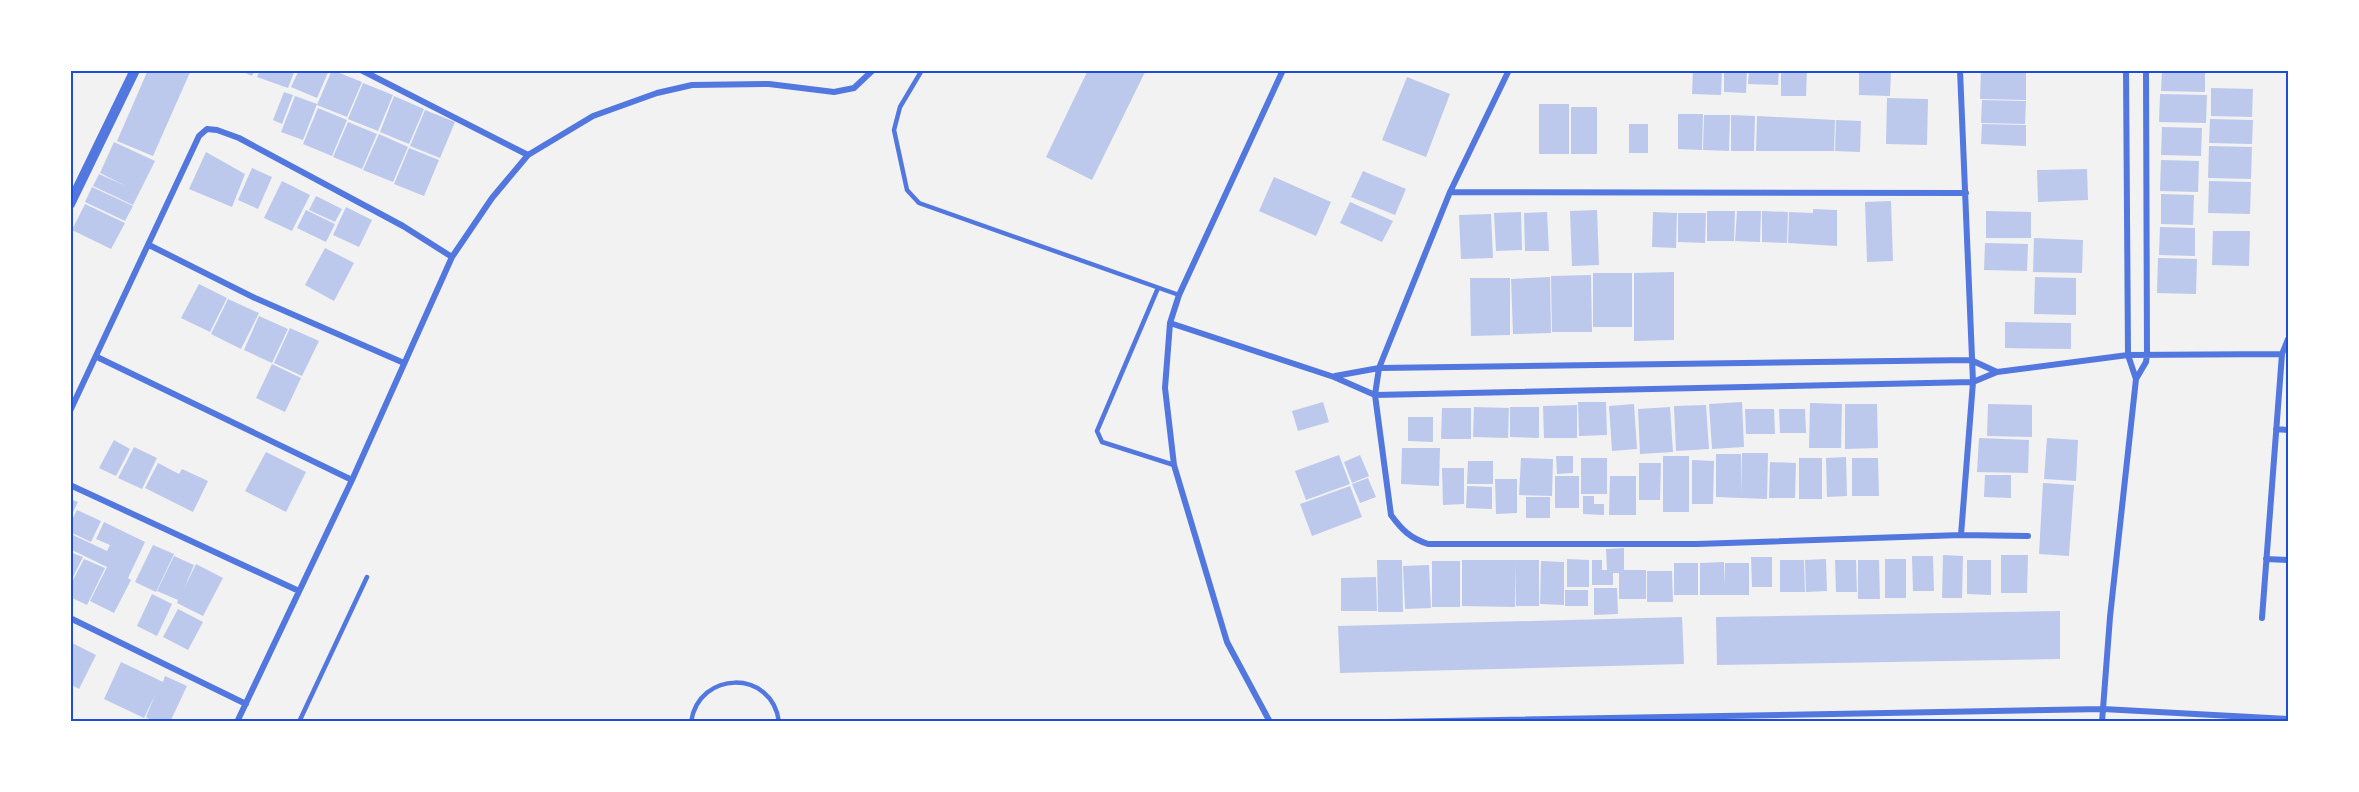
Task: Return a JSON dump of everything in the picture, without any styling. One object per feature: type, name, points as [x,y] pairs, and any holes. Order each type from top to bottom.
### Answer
[{"type":"street","points":[[70,204],[135,70]]},
{"type":"street","points":[[361,70],[528,155]]},
{"type":"street","points":[[237,722],[352,480],[452,257],[492,198],[528,155],[593,116],[657,93],[692,86],[769,84],[834,92],[854,88],[873,70]]},
{"type":"street","points":[[1270,722],[1227,642],[1174,465],[1166,388],[1170,323],[1179,295],[1283,70]]},
{"type":"street","points":[[1509,70],[1450,192],[1379,368],[1375,395],[1391,515],[1402,531],[1428,544],[1697,544],[1961,535],[2028,536]]},
{"type":"street","points":[[1960,70],[1973,382],[1961,535]]},
{"type":"street","points":[[2126,70],[2128,355],[2136,379]]},
{"type":"street","points":[[2102,722],[2110,617],[2136,379],[2146,362],[2147,355],[2146,70]]},
{"type":"street","points":[[70,411],[199,136],[207,129],[239,138],[403,226],[452,257]]},
{"type":"street","points":[[1450,192],[1966,193]]},
{"type":"street","points":[[148,245],[255,298],[404,363]]},
{"type":"street","points":[[1170,323],[1334,376],[1375,395],[1973,382],[1997,372],[2128,355],[2282,354]]},
{"type":"street","points":[[2262,618],[2280,373],[2282,354],[2289,339]]},
{"type":"street","points":[[97,357],[352,480]]},
{"type":"street","points":[[1334,376],[1379,368],[1971,360],[1997,372]]},
{"type":"street","points":[[2280,373],[2289,375]]},
{"type":"street","points":[[2276,429],[2289,430]]},
{"type":"street","points":[[70,485],[299,591]]},
{"type":"street","points":[[2266,559],[2289,560]]},
{"type":"street","points":[[70,618],[246,704]]},
{"type":"street","points":[[1389,722],[2103,709],[2289,719]]},
{"type":"lane","points":[[922,70],[900,107],[894,130],[907,190],[919,203],[1179,295]]},
{"type":"lane","points":[[1158,288],[1097,431],[1102,442],[1174,465]]},
{"type":"lane","points":[[299,722],[367,577]]},
{"type":"lane","points":[[691,722],[698,701],[713,687],[732,682],[751,684],[767,695],[777,711],[778,722]]},
{"type":"building","points":[[148,70],[191,70],[153,156],[117,141]]},
{"type":"building","points":[[239,70],[255,70],[252,76]]},
{"type":"building","points":[[260,70],[295,70],[288,88],[257,77]]},
{"type":"building","points":[[299,70],[329,70],[317,98],[291,87]]},
{"type":"building","points":[[332,70],[362,82],[347,117],[317,105]]},
{"type":"building","points":[[1088,70],[1146,70],[1092,180],[1046,157]]},
{"type":"building","points":[[1693,70],[1722,70],[1721,95],[1692,94]]},
{"type":"building","points":[[1724,70],[1747,70],[1746,93],[1724,92]]},
{"type":"building","points":[[1749,70],[1779,70],[1778,85],[1748,84]]},
{"type":"building","points":[[1781,70],[1807,70],[1806,96],[1781,96]]},
{"type":"building","points":[[1859,70],[1891,70],[1890,96],[1859,95]]},
{"type":"building","points":[[1981,70],[2026,70],[2026,100],[1980,99]]},
{"type":"building","points":[[2162,70],[2205,70],[2205,92],[2161,91]]},
{"type":"building","points":[[1407,77],[1450,94],[1426,157],[1382,140]]},
{"type":"building","points":[[363,83],[393,95],[378,131],[348,119]]},
{"type":"building","points":[[2211,88],[2253,89],[2252,117],[2211,116]]},
{"type":"building","points":[[284,92],[293,95],[282,124],[273,120]]},
{"type":"building","points":[[2160,94],[2207,95],[2206,123],[2159,122]]},
{"type":"building","points":[[295,96],[317,104],[303,140],[281,132]]},
{"type":"building","points":[[394,96],[424,109],[409,144],[380,132]]},
{"type":"building","points":[[1887,98],[1928,99],[1927,145],[1886,144]]},
{"type":"building","points":[[1982,100],[2026,101],[2025,124],[1981,123]]},
{"type":"building","points":[[1539,104],[1569,104],[1569,154],[1539,154]]},
{"type":"building","points":[[1571,107],[1597,107],[1597,154],[1571,154]]},
{"type":"building","points":[[318,108],[347,120],[332,156],[303,144]]},
{"type":"building","points":[[425,110],[455,122],[440,158],[410,146]]},
{"type":"building","points":[[1678,114],[1703,114],[1702,150],[1678,149]]},
{"type":"building","points":[[1704,115],[1730,115],[1729,151],[1703,150]]},
{"type":"building","points":[[1731,115],[1755,116],[1754,151],[1731,151]]},
{"type":"building","points":[[1757,116],[1835,120],[1834,151],[1756,151]]},
{"type":"building","points":[[2210,119],[2253,120],[2252,144],[2209,143]]},
{"type":"building","points":[[1836,120],[1861,121],[1860,152],[1835,151]]},
{"type":"building","points":[[348,122],[377,134],[362,169],[333,157]]},
{"type":"building","points":[[1629,124],[1648,124],[1648,153],[1629,153]]},
{"type":"building","points":[[1982,124],[2026,125],[2026,146],[1981,144]]},
{"type":"building","points":[[2162,127],[2202,128],[2201,156],[2161,155]]},
{"type":"building","points":[[379,134],[408,147],[393,182],[363,170]]},
{"type":"building","points":[[114,142],[155,161],[133,205],[93,186],[99,174],[126,186],[100,173]]},
{"type":"building","points":[[2209,146],[2252,147],[2251,179],[2208,178]]},
{"type":"building","points":[[409,148],[439,160],[424,196],[394,184]]},
{"type":"building","points":[[206,152],[245,174],[232,207],[189,189]]},
{"type":"building","points":[[2161,160],[2199,161],[2198,192],[2160,191]]},
{"type":"building","points":[[252,168],[272,177],[258,209],[238,200]]},
{"type":"building","points":[[2087,169],[2088,200],[2038,202],[2037,170]]},
{"type":"building","points":[[1363,171],[1406,189],[1395,215],[1351,197]]},
{"type":"building","points":[[1274,177],[1331,202],[1316,236],[1259,211]]},
{"type":"building","points":[[282,181],[310,195],[292,231],[264,218]]},
{"type":"building","points":[[2209,181],[2251,182],[2250,214],[2208,213]]},
{"type":"building","points":[[92,187],[133,206],[125,221],[85,202]]},
{"type":"building","points":[[2161,194],[2194,195],[2193,225],[2161,224]]},
{"type":"building","points":[[316,196],[342,209],[335,222],[309,210]]},
{"type":"building","points":[[1891,201],[1893,261],[1867,262],[1865,202]]},
{"type":"building","points":[[1350,202],[1393,221],[1382,242],[1340,223]]},
{"type":"building","points":[[85,204],[125,223],[111,249],[72,230]]},
{"type":"building","points":[[346,207],[372,220],[359,247],[333,235]]},
{"type":"building","points":[[1813,209],[1837,210],[1837,246],[1788,243],[1789,212],[1813,213]]},
{"type":"building","points":[[306,210],[335,224],[326,242],[297,228]]},
{"type":"building","points":[[1597,210],[1599,265],[1572,266],[1570,211]]},
{"type":"building","points":[[1707,211],[1735,211],[1734,241],[1707,241]]},
{"type":"building","points":[[1737,211],[1761,211],[1760,242],[1735,241]]},
{"type":"building","points":[[1762,211],[1788,212],[1787,243],[1762,242]]},
{"type":"building","points":[[1986,211],[2031,212],[2031,238],[1986,238]]},
{"type":"building","points":[[1521,212],[1522,250],[1496,251],[1494,213]]},
{"type":"building","points":[[1547,212],[1549,251],[1525,251],[1524,213]]},
{"type":"building","points":[[1653,212],[1677,213],[1676,248],[1652,247]]},
{"type":"building","points":[[1678,213],[1706,213],[1705,243],[1678,242]]},
{"type":"building","points":[[1491,214],[1493,258],[1461,259],[1459,215]]},
{"type":"building","points":[[2160,227],[2195,228],[2195,256],[2159,255]]},
{"type":"building","points":[[2213,231],[2250,231],[2249,266],[2212,265]]},
{"type":"building","points":[[2034,238],[2083,240],[2082,273],[2033,272]]},
{"type":"building","points":[[1985,243],[2028,244],[2027,271],[1984,270]]},
{"type":"building","points":[[325,248],[354,263],[334,301],[305,285]]},
{"type":"building","points":[[2158,258],[2197,259],[2196,294],[2157,293]]},
{"type":"building","points":[[1674,272],[1674,340],[1634,341],[1634,273]]},
{"type":"building","points":[[1593,273],[1632,273],[1632,327],[1593,327]]},
{"type":"building","points":[[1591,275],[1592,332],[1552,332],[1551,276]]},
{"type":"building","points":[[1550,277],[1551,333],[1513,334],[1511,279]]},
{"type":"building","points":[[2035,277],[2076,278],[2076,315],[2034,314]]},
{"type":"building","points":[[1470,278],[1510,278],[1510,335],[1471,336]]},
{"type":"building","points":[[199,284],[227,298],[210,332],[181,318]]},
{"type":"building","points":[[228,299],[259,313],[241,349],[211,334]]},
{"type":"building","points":[[259,316],[288,329],[272,363],[244,350]]},
{"type":"building","points":[[2005,322],[2071,323],[2071,349],[2005,348]]},
{"type":"building","points":[[290,328],[319,341],[302,376],[274,363]]},
{"type":"building","points":[[272,364],[301,378],[285,412],[256,398]]},
{"type":"building","points":[[1323,402],[1329,422],[1298,431],[1292,411]]},
{"type":"building","points":[[1578,402],[1606,402],[1607,435],[1579,436]]},
{"type":"building","points":[[1742,402],[1744,447],[1712,449],[1709,404]]},
{"type":"building","points":[[1810,403],[1842,404],[1841,448],[1809,448]]},
{"type":"building","points":[[1634,404],[1637,449],[1612,451],[1609,406]]},
{"type":"building","points":[[1845,404],[1877,404],[1878,448],[1845,449]]},
{"type":"building","points":[[1988,404],[2032,405],[2032,437],[1987,436]]},
{"type":"building","points":[[1577,405],[1577,438],[1544,438],[1543,406]]},
{"type":"building","points":[[1706,405],[1709,449],[1676,451],[1674,406]]},
{"type":"building","points":[[1474,407],[1509,408],[1508,438],[1473,437]]},
{"type":"building","points":[[1510,407],[1539,407],[1539,438],[1510,437]]},
{"type":"building","points":[[1670,407],[1673,452],[1640,454],[1638,409]]},
{"type":"building","points":[[1442,408],[1471,408],[1471,439],[1441,439]]},
{"type":"building","points":[[1745,409],[1774,409],[1775,434],[1746,434]]},
{"type":"building","points":[[1779,409],[1805,409],[1806,433],[1780,433]]},
{"type":"building","points":[[1408,417],[1433,417],[1433,442],[1408,441]]},
{"type":"building","points":[[1979,438],[2029,440],[2028,473],[1977,472]]},
{"type":"building","points":[[2047,438],[2078,440],[2076,481],[2044,479]]},
{"type":"building","points":[[114,440],[130,449],[116,476],[99,468]]},
{"type":"building","points":[[134,447],[157,458],[142,489],[118,478]]},
{"type":"building","points":[[1402,448],[1440,448],[1439,486],[1401,484]]},
{"type":"building","points":[[266,452],[306,472],[286,512],[245,491]]},
{"type":"building","points":[[1742,453],[1768,453],[1767,499],[1716,497],[1716,454],[1741,454],[1742,494]]},
{"type":"building","points":[[1339,455],[1350,484],[1306,500],[1295,471]]},
{"type":"building","points":[[1360,455],[1369,476],[1352,483],[1344,462]]},
{"type":"building","points":[[1556,456],[1573,456],[1573,473],[1557,474]]},
{"type":"building","points":[[1663,456],[1689,456],[1689,512],[1663,512]]},
{"type":"building","points":[[1846,457],[1847,496],[1827,497],[1826,458]]},
{"type":"building","points":[[1521,458],[1553,459],[1552,496],[1519,495]]},
{"type":"building","points":[[1581,458],[1607,458],[1607,494],[1581,494]]},
{"type":"building","points":[[1799,458],[1822,458],[1822,499],[1799,499]]},
{"type":"building","points":[[1852,458],[1878,458],[1879,496],[1852,496]]},
{"type":"building","points":[[1692,460],[1714,461],[1713,504],[1692,504]]},
{"type":"building","points":[[1468,461],[1493,461],[1493,484],[1467,484]]},
{"type":"building","points":[[1770,462],[1796,463],[1795,498],[1769,498]]},
{"type":"building","points":[[158,463],[179,474],[182,469],[208,481],[193,512],[145,488]]},
{"type":"building","points":[[1639,463],[1661,463],[1660,500],[1639,500]]},
{"type":"building","points":[[1442,468],[1464,468],[1464,504],[1443,505]]},
{"type":"building","points":[[1985,475],[2011,475],[2011,498],[1984,497]]},
{"type":"building","points":[[1555,476],[1579,476],[1579,508],[1555,508]]},
{"type":"building","points":[[1610,476],[1636,476],[1636,515],[1609,515]]},
{"type":"building","points":[[1368,478],[1376,497],[1360,503],[1352,484]]},
{"type":"building","points":[[1495,479],[1517,479],[1517,513],[1496,514]]},
{"type":"building","points":[[2043,483],[2074,485],[2069,556],[2039,554]]},
{"type":"building","points":[[1350,486],[1362,517],[1312,536],[1300,504]]},
{"type":"building","points":[[1467,486],[1492,487],[1492,509],[1466,508]]},
{"type":"building","points":[[1583,496],[1594,496],[1594,504],[1604,504],[1604,515],[1583,514]]},
{"type":"building","points":[[1526,497],[1550,497],[1550,518],[1526,518]]},
{"type":"building","points":[[70,499],[78,502],[70,518]]},
{"type":"building","points":[[77,510],[101,521],[91,542],[70,532],[70,524]]},
{"type":"building","points":[[104,522],[145,542],[128,578],[131,580],[114,613],[90,601],[107,567],[70,549],[73,535],[107,551],[110,545],[96,539]]},
{"type":"building","points":[[153,545],[174,554],[156,592],[135,582]]},
{"type":"building","points":[[1624,548],[1624,570],[1646,570],[1646,599],[1619,599],[1619,573],[1613,573],[1613,585],[1592,585],[1592,560],[1602,560],[1602,570],[1607,570],[1606,549]]},
{"type":"building","points":[[70,552],[83,557],[70,583]]},
{"type":"building","points":[[1943,555],[1963,556],[1962,598],[1942,598]]},
{"type":"building","points":[[2001,555],[2028,555],[2027,593],[2001,593]]},
{"type":"building","points":[[174,556],[194,565],[184,589],[196,564],[223,578],[203,616],[177,603],[178,600],[157,591]]},
{"type":"building","points":[[1912,556],[1933,556],[1934,591],[1913,591]]},
{"type":"building","points":[[1751,557],[1772,557],[1772,587],[1752,587]]},
{"type":"building","points":[[84,559],[105,568],[87,605],[70,597],[70,586]]},
{"type":"building","points":[[1567,559],[1589,560],[1589,587],[1567,587]]},
{"type":"building","points":[[1826,559],[1827,591],[1806,592],[1805,560]]},
{"type":"building","points":[[1885,559],[1906,559],[1906,598],[1885,598]]},
{"type":"building","points":[[1377,560],[1402,560],[1403,612],[1378,612]]},
{"type":"building","points":[[1462,560],[1539,560],[1539,606],[1516,606],[1516,564],[1515,607],[1462,606]]},
{"type":"building","points":[[1780,560],[1804,560],[1805,592],[1780,592]]},
{"type":"building","points":[[1835,560],[1856,560],[1857,592],[1836,592]]},
{"type":"building","points":[[1858,560],[1879,560],[1880,599],[1858,599]]},
{"type":"building","points":[[1967,560],[1991,560],[1991,595],[1967,594]]},
{"type":"building","points":[[1432,561],[1460,561],[1460,607],[1432,607]]},
{"type":"building","points":[[1541,561],[1564,562],[1564,605],[1540,604]]},
{"type":"building","points":[[1724,562],[1724,585],[1725,563],[1749,563],[1749,595],[1700,595],[1700,563]]},
{"type":"building","points":[[1674,563],[1698,563],[1698,595],[1674,595]]},
{"type":"building","points":[[1429,565],[1431,608],[1405,609],[1403,566]]},
{"type":"building","points":[[1647,571],[1672,571],[1673,602],[1647,602]]},
{"type":"building","points":[[1376,577],[1377,611],[1341,611],[1341,578]]},
{"type":"building","points":[[1594,588],[1617,588],[1618,614],[1594,615]]},
{"type":"building","points":[[1565,590],[1588,590],[1588,606],[1565,606]]},
{"type":"building","points":[[152,594],[172,604],[157,636],[137,626]]},
{"type":"building","points":[[178,609],[203,622],[188,650],[163,637]]},
{"type":"building","points":[[2060,611],[2060,659],[1717,665],[1716,617]]},
{"type":"building","points":[[1682,617],[1684,664],[1340,673],[1338,626]]},
{"type":"building","points":[[72,643],[96,655],[79,689],[70,684],[70,646]]},
{"type":"building","points":[[121,662],[163,682],[165,676],[187,686],[170,722],[154,722],[146,717],[155,695],[144,718],[104,699]]}]
